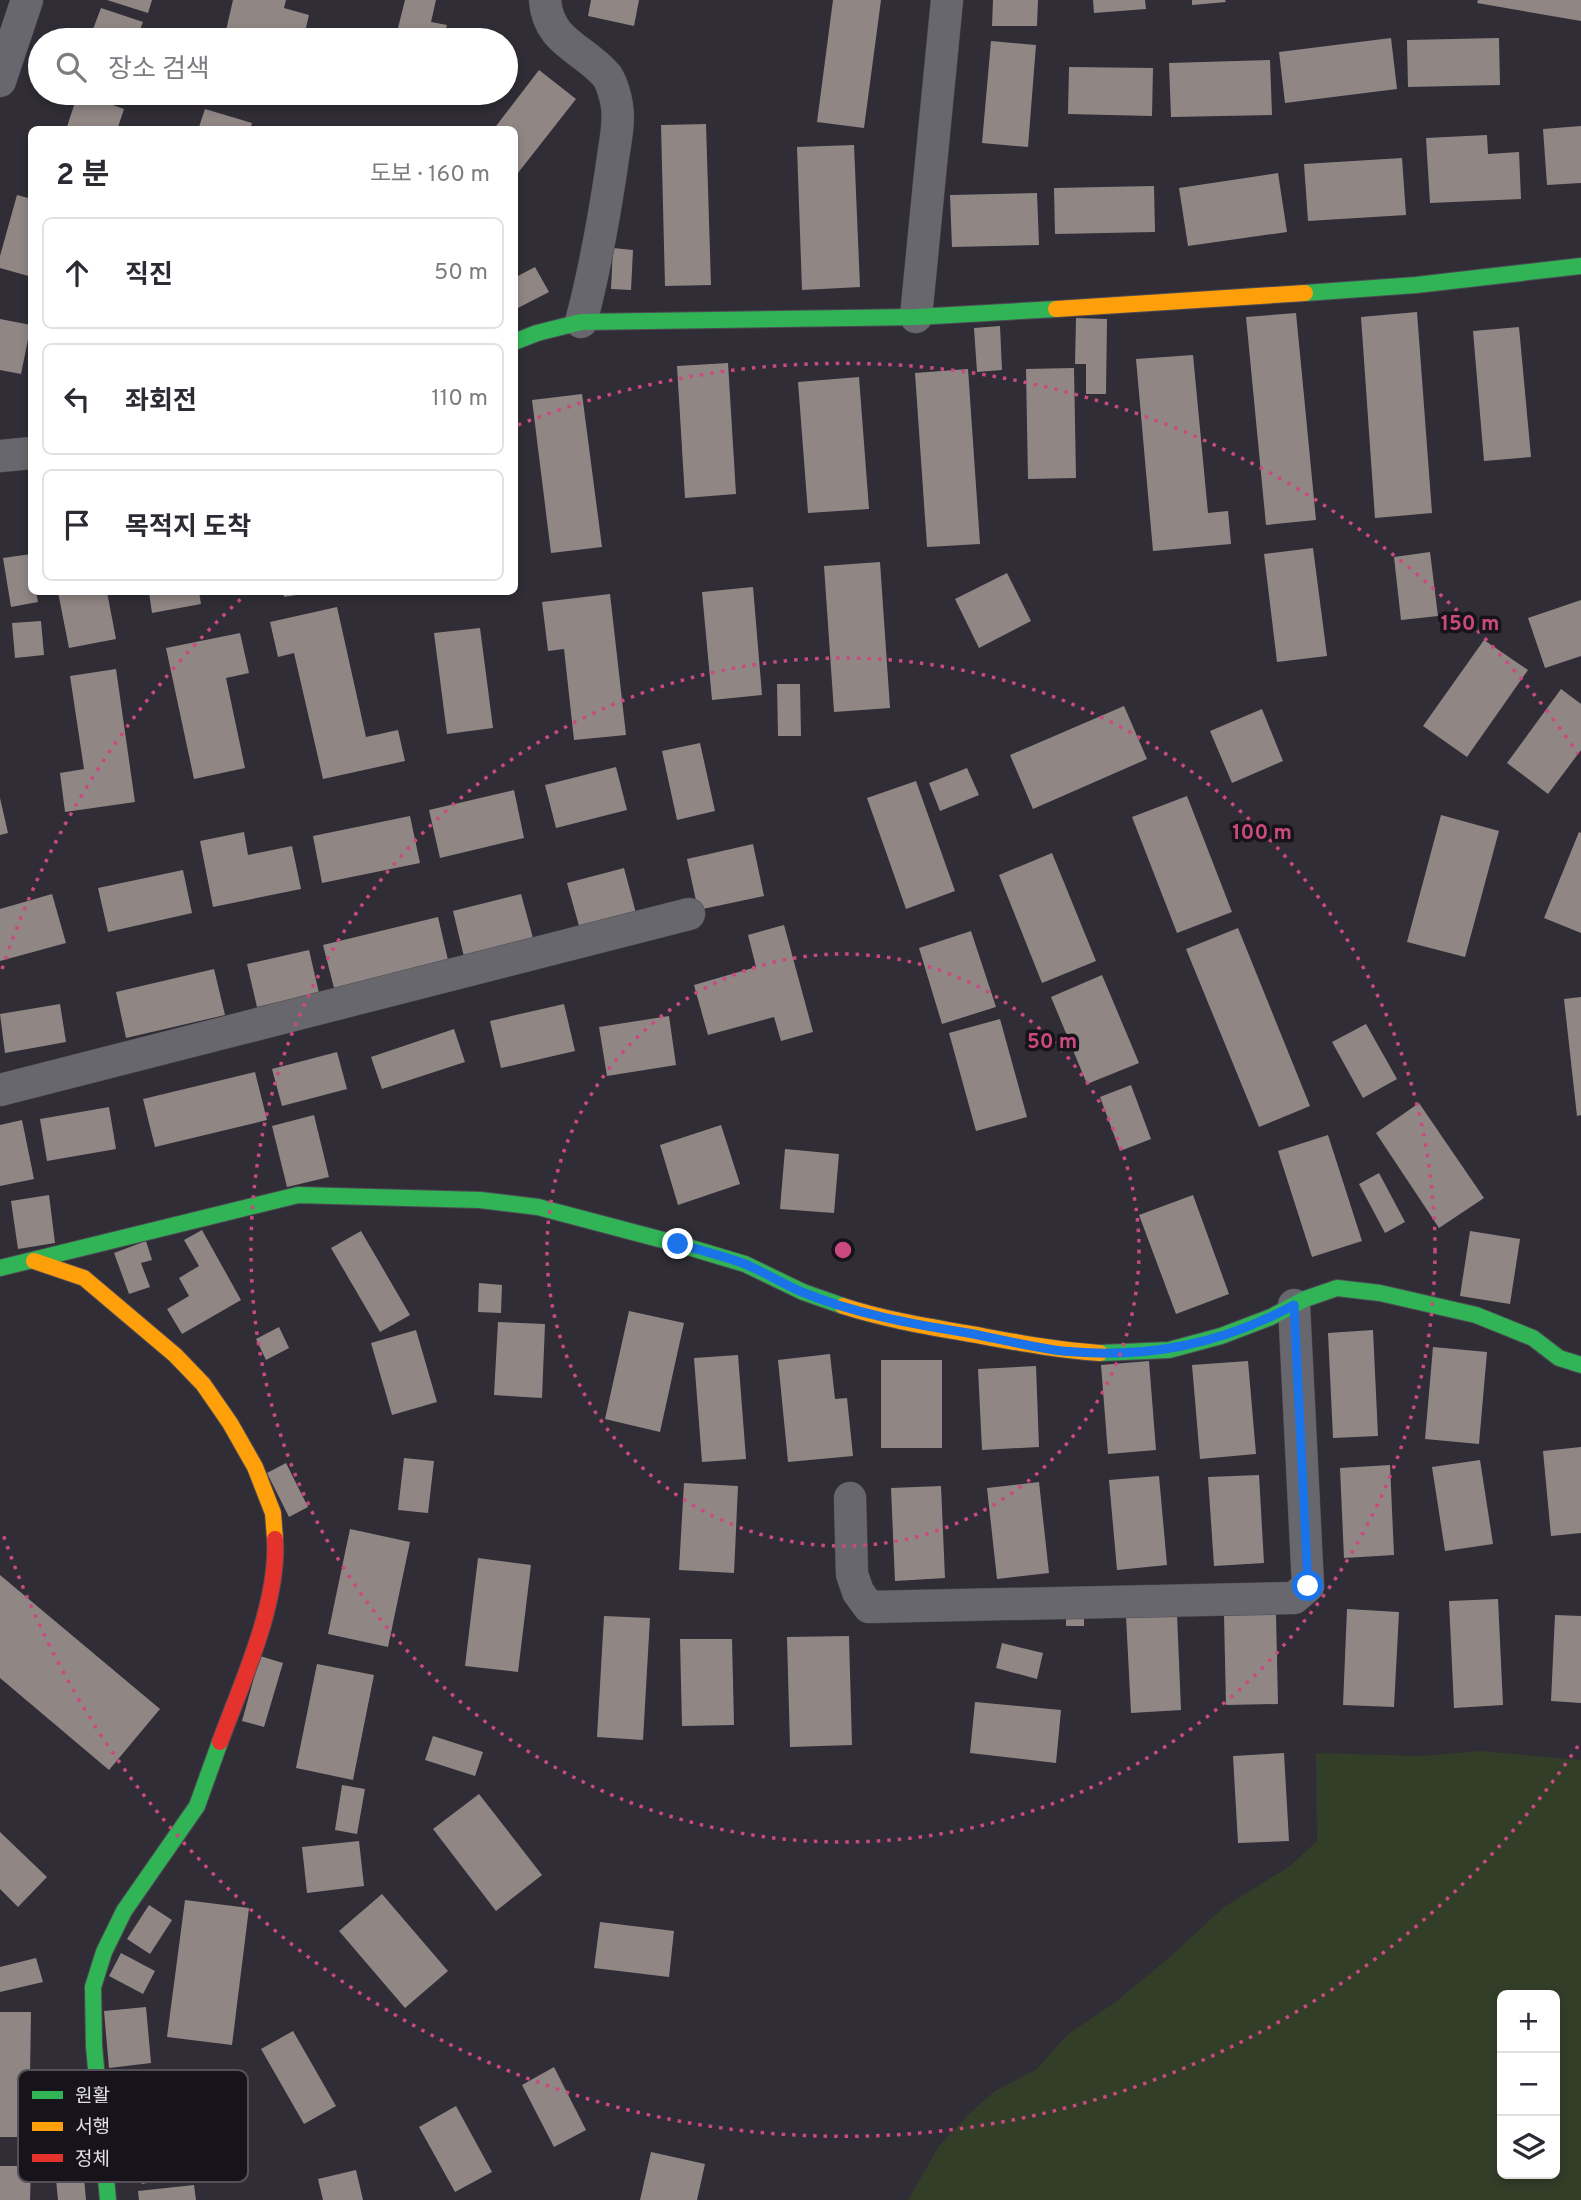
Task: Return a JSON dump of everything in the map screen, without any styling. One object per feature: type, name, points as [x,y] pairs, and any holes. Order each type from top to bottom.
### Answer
[{"type":"street","points":[[0,81],[27,0]]},
{"type":"street","points":[[545,0],[554,29],[572,49],[608,78],[618,108],[606,204],[593,276],[581,322]]},
{"type":"street","points":[[916,317],[947,0]]},
{"type":"street","points":[[518,340],[581,322],[916,317],[1416,285],[1581,266]]},
{"type":"street","points":[[0,456],[28,453]]},
{"type":"street","points":[[0,1090],[689,914]]},
{"type":"street","points":[[0,1268],[298,1195],[480,1200],[538,1207],[678,1244],[745,1264],[803,1292],[861,1312],[1060,1350],[1108,1354],[1169,1350],[1221,1336],[1337,1288],[1380,1293],[1476,1315],[1533,1338],[1559,1358],[1581,1365]]},
{"type":"street","points":[[34,1261],[84,1278],[175,1355],[203,1384],[230,1423],[255,1467],[273,1513],[276,1556],[264,1620],[197,1806],[124,1911],[104,1952],[93,1987],[96,2070]]},
{"type":"street","points":[[850,1498],[852,1574],[858,1592],[869,1607],[1294,1598],[1308,1586],[1294,1305]]},
{"type":"street","points":[[106,2182],[108,2200]]},
{"type":"green space","points":[[1480,1751],[1581,1760],[1581,2200],[908,2200],[939,2146],[995,2091],[1037,2069],[1067,2035],[1114,2003],[1170,1957],[1224,1907],[1290,1866],[1317,1841],[1316,1753],[1421,1756]]},
{"type":"building","points":[[107,0],[152,0],[148,13]]},
{"type":"building","points":[[233,0],[286,0],[284,8],[309,15],[306,28],[227,28]]},
{"type":"building","points":[[405,0],[436,0],[431,22],[447,25],[446,28],[398,28]]},
{"type":"building","points":[[591,0],[639,0],[634,26],[588,16]]},
{"type":"building","points":[[833,0],[881,0],[864,128],[817,122]]},
{"type":"building","points":[[993,0],[1038,0],[1037,26],[992,26]]},
{"type":"building","points":[[1093,0],[1145,0],[1146,9],[1094,13]]},
{"type":"building","points":[[1192,0],[1225,0],[1226,2],[1192,5]]},
{"type":"building","points":[[1478,0],[1581,0],[1581,21],[1477,3]]},
{"type":"building","points":[[101,8],[143,22],[141,28],[94,28]]},
{"type":"building","points":[[1391,38],[1397,89],[1285,103],[1279,52]]},
{"type":"building","points":[[1499,38],[1500,85],[1408,87],[1407,40]]},
{"type":"building","points":[[991,41],[1036,45],[1028,147],[982,143]]},
{"type":"building","points":[[1270,60],[1272,115],[1171,117],[1169,63]]},
{"type":"building","points":[[1069,67],[1153,68],[1152,116],[1068,114]]},
{"type":"building","points":[[539,70],[576,99],[518,173],[518,126],[496,126],[512,105],[518,105],[518,97]]},
{"type":"building","points":[[74,105],[112,105],[124,109],[118,126],[67,126]]},
{"type":"building","points":[[205,109],[252,123],[251,126],[199,126]]},
{"type":"building","points":[[706,124],[711,285],[665,286],[661,125]]},
{"type":"building","points":[[1581,126],[1581,183],[1547,185],[1543,129]]},
{"type":"building","points":[[1487,135],[1488,154],[1519,152],[1521,199],[1430,203],[1426,138]]},
{"type":"building","points":[[854,145],[860,287],[802,290],[797,147]]},
{"type":"building","points":[[1402,158],[1406,215],[1308,221],[1304,164]]},
{"type":"building","points":[[1278,173],[1287,232],[1188,246],[1179,188]]},
{"type":"building","points":[[1154,186],[1155,232],[1055,234],[1054,188]]},
{"type":"building","points":[[1037,193],[1039,245],[952,247],[950,195]]},
{"type":"building","points":[[17,195],[28,198],[28,276],[0,268],[0,256]]},
{"type":"building","points":[[613,248],[633,250],[631,290],[611,289]]},
{"type":"building","points":[[535,267],[549,292],[518,308],[518,276]]},
{"type":"building","points":[[1417,312],[1432,513],[1375,518],[1361,317]]},
{"type":"building","points":[[1296,313],[1316,520],[1266,525],[1246,317]]},
{"type":"building","points":[[1076,318],[1107,319],[1106,394],[1086,394],[1086,364],[1075,364]]},
{"type":"building","points":[[0,319],[28,324],[28,340],[21,374],[0,370]]},
{"type":"building","points":[[1000,326],[1002,370],[977,372],[974,328]]},
{"type":"building","points":[[1519,327],[1531,457],[1484,461],[1473,331]]},
{"type":"building","points":[[1193,355],[1208,513],[1228,511],[1231,544],[1153,551],[1136,359]]},
{"type":"building","points":[[728,363],[736,494],[685,498],[677,366]]},
{"type":"building","points":[[1074,368],[1076,478],[1028,479],[1026,369]]},
{"type":"building","points":[[968,369],[980,544],[927,547],[915,373]]},
{"type":"building","points":[[859,377],[869,509],[808,513],[798,382]]},
{"type":"building","points":[[582,394],[602,547],[551,553],[532,400]]},
{"type":"building","points":[[1313,548],[1327,656],[1277,662],[1264,554]]},
{"type":"building","points":[[1430,552],[1438,616],[1401,620],[1394,557]]},
{"type":"building","points":[[28,554],[28,595],[37,595],[38,602],[11,607],[3,558]]},
{"type":"building","points":[[880,562],[890,708],[834,712],[824,566]]},
{"type":"building","points":[[1007,573],[1031,621],[979,648],[955,599]]},
{"type":"building","points":[[753,587],[762,695],[712,700],[702,592]]},
{"type":"building","points":[[610,594],[626,735],[574,740],[564,649],[548,651],[542,602]]},
{"type":"building","points":[[59,595],[108,595],[116,639],[69,648]]},
{"type":"building","points":[[149,595],[200,595],[201,604],[152,613]]},
{"type":"building","points":[[1581,600],[1581,656],[1545,668],[1528,618]]},
{"type":"building","points":[[337,607],[366,737],[398,730],[405,761],[323,779],[294,653],[278,657],[270,622]]},
{"type":"building","points":[[41,621],[44,655],[15,658],[12,623]]},
{"type":"building","points":[[480,628],[493,728],[447,734],[434,633]]},
{"type":"building","points":[[240,633],[249,673],[226,678],[245,768],[194,779],[166,648]]},
{"type":"building","points":[[1484,640],[1528,670],[1467,757],[1423,726]]},
{"type":"building","points":[[116,669],[135,802],[65,812],[60,773],[84,769],[70,676]]},
{"type":"building","points":[[777,684],[800,684],[801,736],[778,736]]},
{"type":"building","points":[[1561,689],[1581,704],[1581,750],[1548,794],[1507,763]]},
{"type":"building","points":[[1124,706],[1147,759],[1033,809],[1010,755]]},
{"type":"building","points":[[1262,709],[1283,761],[1232,783],[1210,731]]},
{"type":"building","points":[[700,743],[715,811],[677,820],[662,751]]},
{"type":"building","points":[[616,767],[627,810],[556,828],[545,785]]},
{"type":"building","points":[[967,768],[979,795],[940,811],[929,783]]},
{"type":"building","points":[[916,781],[955,891],[906,909],[867,798]]},
{"type":"building","points":[[514,790],[524,838],[440,858],[429,810]]},
{"type":"building","points":[[1187,796],[1232,912],[1177,933],[1132,817]]},
{"type":"building","points":[[0,798],[8,833],[0,835]]},
{"type":"building","points":[[1441,815],[1499,831],[1465,957],[1407,942]]},
{"type":"building","points":[[410,816],[420,863],[322,883],[313,836]]},
{"type":"building","points":[[244,832],[248,855],[292,846],[301,889],[213,907],[200,841]]},
{"type":"building","points":[[1579,832],[1581,833],[1581,933],[1544,918]]},
{"type":"building","points":[[753,844],[764,896],[698,910],[687,859]]},
{"type":"building","points":[[1052,853],[1096,961],[1042,983],[999,875]]},
{"type":"building","points":[[624,868],[637,917],[581,933],[567,883]]},
{"type":"building","points":[[183,870],[192,913],[108,932],[98,888]]},
{"type":"building","points":[[52,894],[66,943],[0,961],[0,909]]},
{"type":"building","points":[[521,894],[533,938],[464,957],[453,911]]},
{"type":"building","points":[[438,917],[448,960],[334,988],[323,945]]},
{"type":"building","points":[[784,925],[813,1032],[781,1041],[774,1017],[708,1035],[694,985],[756,967],[748,935]]},
{"type":"building","points":[[1238,928],[1310,1106],[1259,1127],[1186,949]]},
{"type":"building","points":[[971,931],[996,1007],[942,1024],[919,948]]},
{"type":"building","points":[[309,950],[319,993],[257,1007],[247,964]]},
{"type":"building","points":[[214,969],[225,1015],[126,1038],[116,992]]},
{"type":"building","points":[[1102,975],[1139,1063],[1087,1084],[1051,997]]},
{"type":"building","points":[[1581,997],[1581,1115],[1577,1116],[1564,999]]},
{"type":"building","points":[[60,1004],[66,1042],[5,1053],[0,1014]]},
{"type":"building","points":[[564,1004],[575,1051],[501,1068],[490,1021]]},
{"type":"building","points":[[669,1016],[676,1065],[607,1076],[599,1027]]},
{"type":"building","points":[[1000,1019],[1027,1117],[976,1131],[949,1033]]},
{"type":"building","points":[[1366,1024],[1397,1079],[1363,1098],[1332,1042]]},
{"type":"building","points":[[454,1029],[465,1062],[382,1089],[371,1057]]},
{"type":"building","points":[[337,1052],[347,1089],[282,1106],[272,1069]]},
{"type":"building","points":[[255,1072],[267,1120],[155,1147],[143,1099]]},
{"type":"building","points":[[1131,1085],[1151,1139],[1120,1151],[1100,1097]]},
{"type":"building","points":[[1419,1103],[1484,1198],[1439,1228],[1376,1133]]},
{"type":"building","points":[[109,1107],[116,1149],[47,1161],[40,1119]]},
{"type":"building","points":[[314,1115],[329,1177],[287,1187],[272,1126]]},
{"type":"building","points":[[22,1120],[34,1179],[0,1186],[0,1125]]},
{"type":"building","points":[[721,1125],[740,1184],[678,1205],[660,1145]]},
{"type":"building","points":[[1328,1135],[1362,1241],[1312,1257],[1278,1151]]},
{"type":"building","points":[[785,1149],[839,1154],[834,1213],[780,1209]]},
{"type":"building","points":[[1379,1173],[1405,1222],[1385,1233],[1359,1184]]},
{"type":"building","points":[[49,1195],[55,1243],[18,1249],[11,1201]]},
{"type":"building","points":[[1193,1195],[1229,1294],[1176,1314],[1139,1215]]},
{"type":"building","points":[[202,1230],[241,1300],[182,1334],[167,1309],[189,1296],[179,1278],[199,1266],[184,1240]]},
{"type":"building","points":[[361,1231],[410,1315],[380,1332],[331,1248]]},
{"type":"building","points":[[1470,1231],[1520,1239],[1510,1304],[1460,1296]]},
{"type":"building","points":[[146,1241],[152,1260],[141,1263],[150,1287],[129,1294],[114,1253]]},
{"type":"building","points":[[479,1283],[502,1285],[501,1313],[478,1312]]},
{"type":"building","points":[[629,1311],[684,1323],[660,1432],[605,1419]]},
{"type":"building","points":[[498,1322],[545,1324],[542,1398],[494,1395]]},
{"type":"building","points":[[279,1327],[289,1348],[266,1360],[256,1339]]},
{"type":"building","points":[[416,1330],[437,1402],[392,1415],[371,1343]]},
{"type":"building","points":[[1373,1330],[1378,1436],[1333,1438],[1328,1333]]},
{"type":"building","points":[[1433,1347],[1487,1352],[1479,1444],[1425,1439]]},
{"type":"building","points":[[830,1354],[835,1399],[847,1398],[853,1456],[788,1462],[778,1360]]},
{"type":"building","points":[[738,1355],[746,1459],[702,1462],[694,1358]]},
{"type":"building","points":[[881,1360],[942,1360],[942,1448],[881,1448]]},
{"type":"building","points":[[1149,1361],[1156,1450],[1108,1454],[1101,1365]]},
{"type":"building","points":[[1248,1361],[1256,1454],[1200,1459],[1192,1365]]},
{"type":"building","points":[[1036,1366],[1039,1447],[982,1450],[978,1369]]},
{"type":"building","points":[[1581,1447],[1581,1533],[1551,1536],[1543,1451]]},
{"type":"building","points":[[404,1458],[434,1461],[428,1513],[398,1510]]},
{"type":"building","points":[[1480,1460],[1493,1544],[1445,1551],[1432,1467]]},
{"type":"building","points":[[286,1463],[308,1507],[289,1517],[267,1473]]},
{"type":"building","points":[[1390,1465],[1394,1555],[1344,1558],[1340,1468]]},
{"type":"building","points":[[1259,1475],[1264,1563],[1214,1566],[1208,1477]]},
{"type":"building","points":[[1159,1476],[1167,1565],[1117,1570],[1109,1480]]},
{"type":"building","points":[[1039,1482],[1049,1573],[997,1579],[987,1488]]},
{"type":"building","points":[[684,1483],[738,1486],[734,1573],[679,1570]]},
{"type":"building","points":[[941,1486],[945,1578],[895,1581],[891,1488]]},
{"type":"building","points":[[350,1529],[410,1542],[388,1647],[328,1634]]},
{"type":"building","points":[[478,1558],[531,1565],[518,1672],[465,1666]]},
{"type":"building","points":[[0,1575],[160,1709],[109,1770],[0,1678]]},
{"type":"building","points":[[1498,1599],[1503,1705],[1454,1708],[1449,1601]]},
{"type":"building","points":[[1084,1609],[1084,1626],[1066,1626],[1066,1610]]},
{"type":"building","points":[[1347,1609],[1399,1612],[1394,1707],[1343,1705]]},
{"type":"building","points":[[1177,1614],[1181,1710],[1131,1713],[1126,1616]]},
{"type":"building","points":[[1276,1614],[1278,1704],[1226,1705],[1224,1615]]},
{"type":"building","points":[[1555,1615],[1581,1616],[1581,1703],[1551,1701]]},
{"type":"building","points":[[604,1616],[650,1618],[643,1740],[597,1737]]},
{"type":"building","points":[[849,1636],[852,1745],[790,1747],[787,1637]]},
{"type":"building","points":[[680,1639],[732,1639],[734,1725],[682,1726]]},
{"type":"building","points":[[1002,1643],[1043,1653],[1037,1679],[996,1668]]},
{"type":"building","points":[[260,1656],[283,1663],[264,1727],[242,1721]]},
{"type":"building","points":[[317,1664],[374,1675],[353,1780],[296,1768]]},
{"type":"building","points":[[975,1702],[1061,1710],[1056,1763],[970,1753]]},
{"type":"building","points":[[433,1736],[483,1752],[475,1776],[425,1760]]},
{"type":"building","points":[[1284,1753],[1289,1841],[1238,1843],[1233,1756]]},
{"type":"building","points":[[342,1785],[365,1789],[357,1834],[335,1830]]},
{"type":"building","points":[[479,1794],[542,1875],[496,1911],[433,1829]]},
{"type":"building","points":[[0,1832],[47,1877],[18,1907],[0,1889]]},
{"type":"building","points":[[359,1841],[364,1886],[307,1893],[302,1847]]},
{"type":"building","points":[[382,1894],[448,1971],[405,2008],[339,1931]]},
{"type":"building","points":[[185,1900],[249,1908],[232,2045],[167,2037]]},
{"type":"building","points":[[149,1905],[172,1920],[150,1954],[127,1939]]},
{"type":"building","points":[[600,1922],[674,1931],[669,1977],[594,1968]]},
{"type":"building","points":[[121,1953],[155,1971],[143,1994],[109,1976]]},
{"type":"building","points":[[36,1958],[43,1982],[0,1992],[0,1967]]},
{"type":"building","points":[[146,2007],[151,2063],[109,2068],[104,2011]]},
{"type":"building","points":[[0,2012],[31,2012],[30,2070],[18,2070],[18,2137],[0,2137]]},
{"type":"building","points":[[293,2031],[336,2106],[304,2124],[261,2049]]},
{"type":"building","points":[[554,2067],[586,2130],[554,2147],[522,2085]]},
{"type":"building","points":[[456,2106],[492,2172],[455,2192],[419,2127]]},
{"type":"building","points":[[651,2152],[705,2164],[697,2200],[640,2200]]},
{"type":"building","points":[[0,2166],[18,2166],[18,2182],[31,2182],[30,2200],[0,2200]]},
{"type":"building","points":[[356,2170],[363,2200],[323,2200],[318,2179]]},
{"type":"building","points":[[56,2182],[84,2182],[86,2200],[58,2200]]},
{"type":"building","points":[[194,2185],[196,2200],[139,2200],[138,2191]]},
{"type":"traffic: fast","points":[[1305,293],[1416,285],[1581,266]]},
{"type":"traffic: fast","points":[[518,340],[581,322],[916,317],[1056,309]]},
{"type":"traffic: fast","points":[[0,1268],[298,1195],[480,1200],[538,1207],[678,1244],[745,1264],[803,1292],[843,1306]]},
{"type":"traffic: fast","points":[[1100,1353],[1169,1350],[1221,1336],[1337,1288],[1380,1293],[1476,1315],[1533,1338],[1559,1358],[1581,1365]]},
{"type":"traffic: fast","points":[[96,2070],[93,1987],[104,1952],[124,1911],[197,1806],[220,1742]]},
{"type":"traffic: fast","points":[[106,2182],[108,2200]]},
{"type":"traffic: slow","points":[[1056,309],[1305,293]]},
{"type":"traffic: slow","points":[[34,1261],[84,1278],[175,1355],[203,1384],[230,1423],[255,1467],[273,1513],[275,1539]]},
{"type":"traffic: slow","points":[[843,1306],[935,1328],[1100,1353]]},
{"type":"traffic: jam","points":[[220,1742],[265,1616],[275,1564],[275,1539]]},
{"type":"route","points":[[678,1244],[745,1264],[803,1292],[861,1312],[1060,1350],[1108,1354],[1169,1350],[1221,1336],[1294,1305],[1308,1586]]}]
